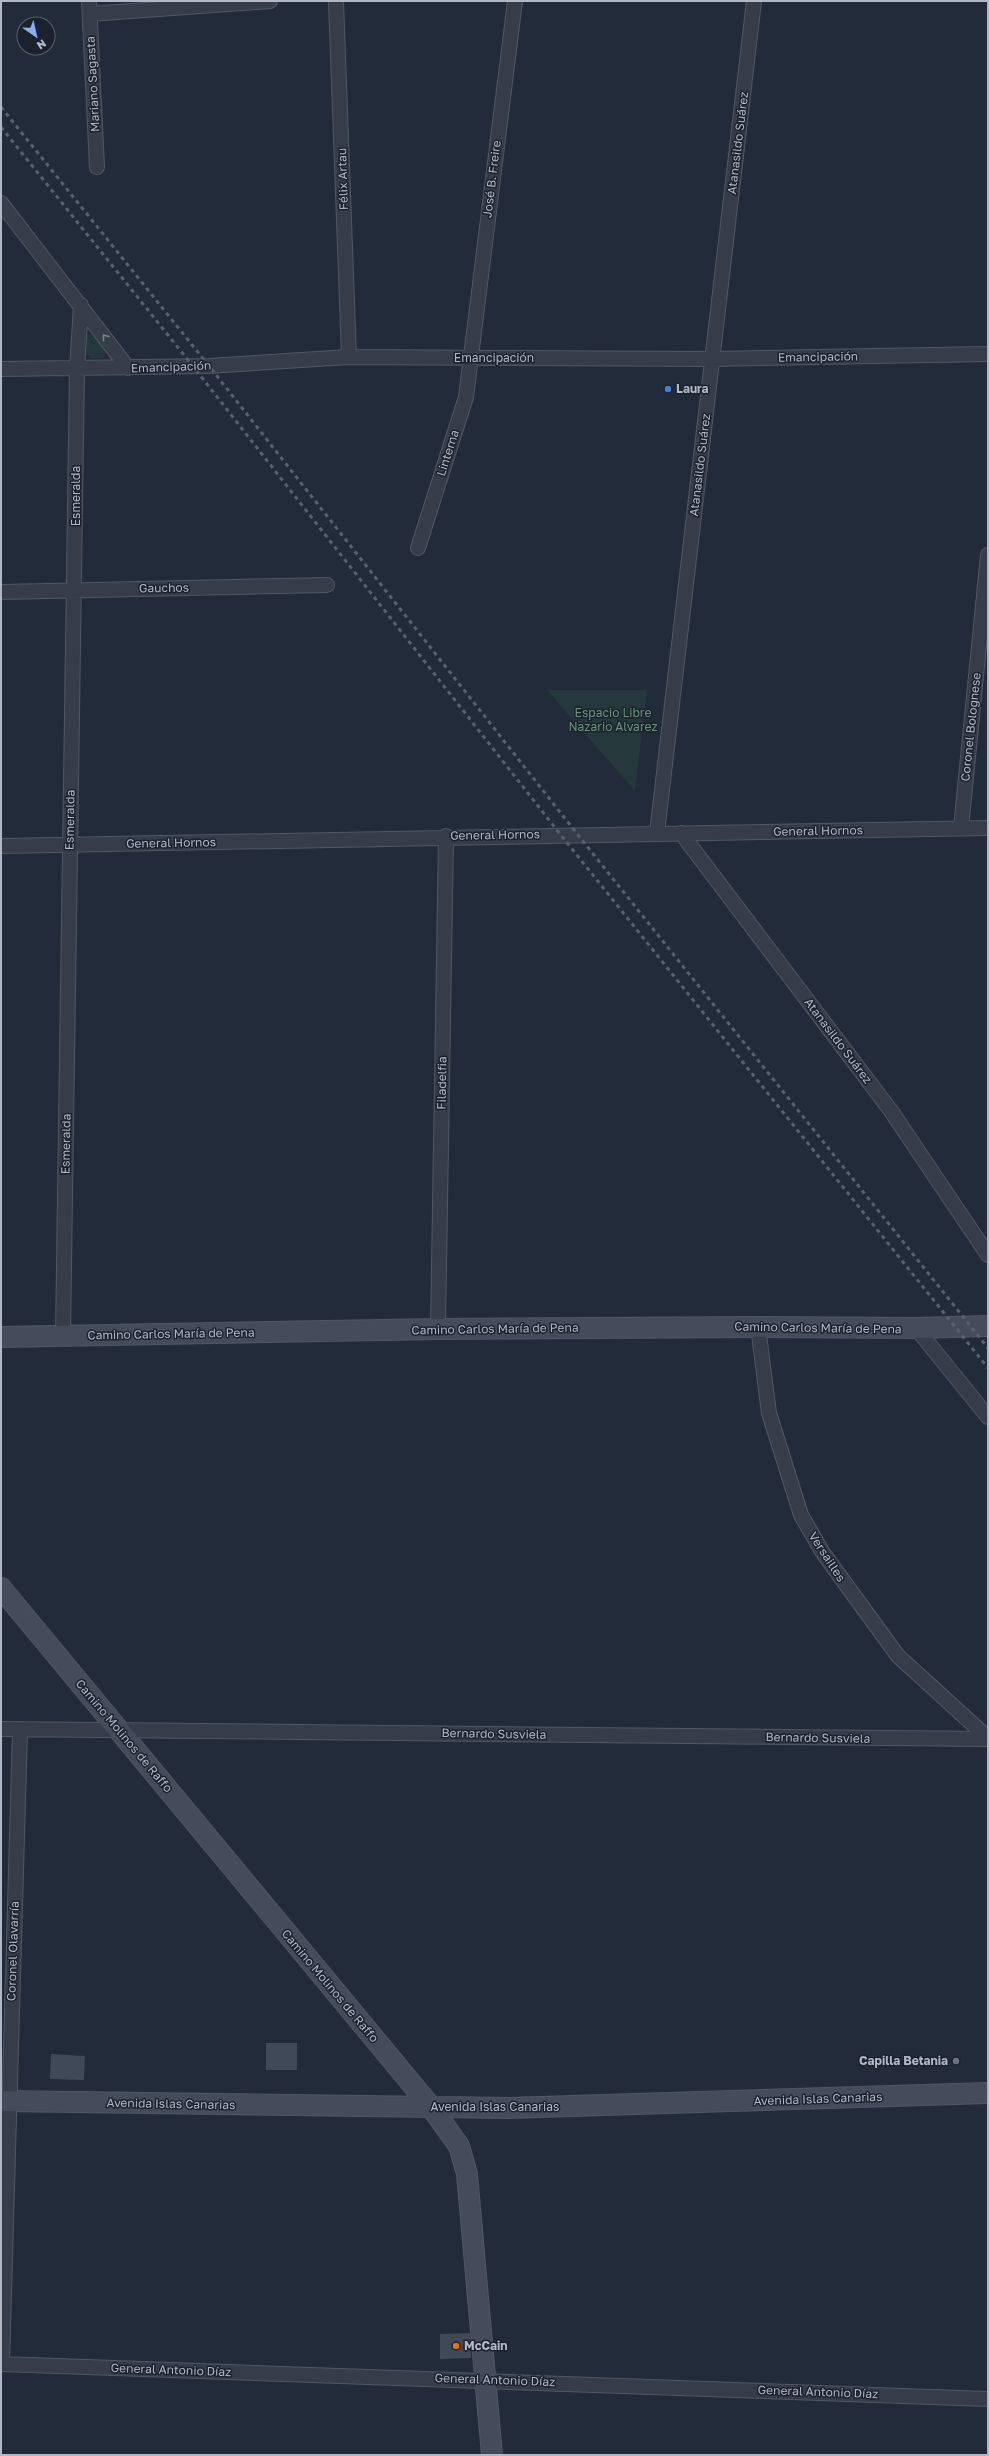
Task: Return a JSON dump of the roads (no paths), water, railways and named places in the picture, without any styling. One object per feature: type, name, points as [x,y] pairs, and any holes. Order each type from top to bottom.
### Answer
[{"type":"street","points":[[90,7],[270,1]]},
{"type":"street","name":"Félix Artau","points":[[336,1],[349,357]]},
{"type":"street","name":"José B. Freire","points":[[470,358],[515,1]]},
{"type":"street","name":"Atanasildo Suárez","points":[[657,834],[754,1]]},
{"type":"street","name":"Mariano Sagasta","points":[[90,7],[97,167]]},
{"type":"street","points":[[1,203],[128,368]]},
{"type":"street","name":"Esmeralda","points":[[63,1336],[70,845],[76,590],[77,369],[81,305]]},
{"type":"street","name":"Emancipación","points":[[1,369],[128,368],[349,357],[712,359],[988,354]]},
{"type":"street","name":"Linterna","points":[[418,548],[466,397],[470,358]]},
{"type":"street","name":"Coronel Bolognese","points":[[961,828],[988,555]]},
{"type":"street","name":"Gauchos","points":[[1,592],[327,585]]},
{"type":"street","name":"General Hornos","points":[[1,846],[446,836],[681,834],[988,828]]},
{"type":"street","name":"Atanasildo Suárez","points":[[681,834],[891,1111],[988,1255]]},
{"type":"street","name":"Filadelfia","points":[[438,1329],[446,836]]},
{"type":"street","name":"Camino Carlos María de Pena","points":[[1,1337],[438,1329],[758,1326],[916,1328],[988,1326]]},
{"type":"street","name":"Versailles","points":[[758,1326],[769,1413],[801,1515],[823,1553],[898,1656],[988,1738]]},
{"type":"street","points":[[916,1328],[988,1417]]},
{"type":"street","name":"Camino Molinos de Raffo","points":[[1,1588],[431,2107],[459,2146],[467,2174],[492,2455]]},
{"type":"street","name":"Bernardo Susviela","points":[[1,1729],[988,1738]]},
{"type":"street","name":"Coronel Olavarría","points":[[2,2364],[5,2102],[20,1730]]},
{"type":"street","name":"Avenida Islas Canarias","points":[[5,2102],[508,2108],[988,2093]]},
{"type":"street","name":"General Antonio Díaz","points":[[2,2364],[988,2399]]},
{"type":"railway","points":[[1,107],[209,366],[578,835],[988,1348]]},
{"type":"railway","points":[[1,127],[192,365],[560,834],[988,1368]]},
{"type":"place","name":"Laura","points":[[668,389]]},
{"type":"place","name":"Capilla Betania","points":[[956,2061]]},
{"type":"place","name":"McCain","points":[[456,2346]]},
{"type":"park label","name":"Espacio Libre Nazario Alvarez","points":[[613,720]]}]
